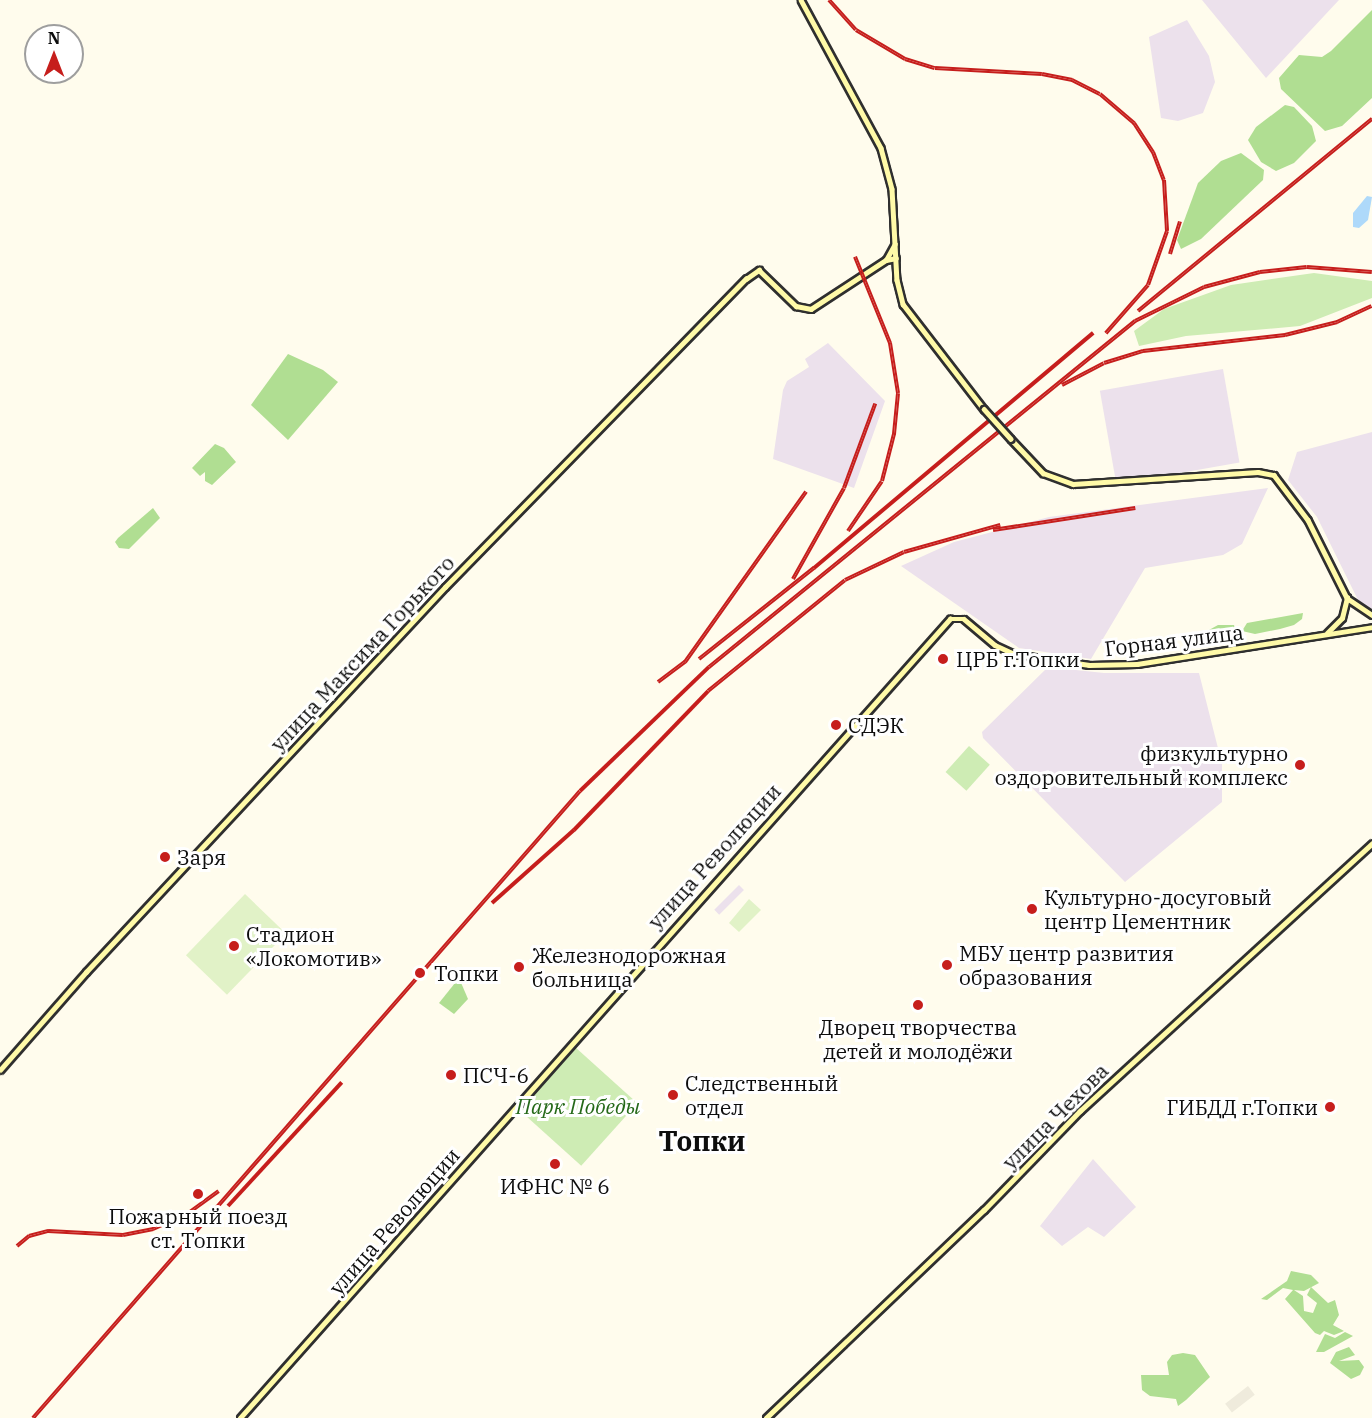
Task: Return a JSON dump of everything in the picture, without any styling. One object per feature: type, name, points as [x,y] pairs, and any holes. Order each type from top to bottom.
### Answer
[{"type":"street","points":[[801,0],[878,140],[892,189],[896,258],[903,304],[984,409],[1011,439],[1043,473],[1073,484],[1248,473],[1274,475],[1308,520],[1347,598],[1372,615]]},
{"type":"street","points":[[886,260],[896,241]]},
{"type":"street","points":[[886,260],[896,258]]},
{"type":"street","name":"улица Максима Горького","points":[[0,1070],[86,972],[452,579],[675,348],[759,270],[803,309],[819,306],[886,260]]},
{"type":"street","points":[[1326,634],[1342,618],[1347,598]]},
{"type":"street","name":"Горная улица","points":[[955,617],[964,619],[995,645],[1014,654],[1089,665],[1137,664],[1372,627]]},
{"type":"street","name":"улица Революции","points":[[240,1418],[376,1268],[680,919],[946,621],[955,617]]},
{"type":"street","name":"улица Чехова","points":[[765,1418],[984,1210],[1080,1111],[1372,843]]},
{"type":"shaded area","points":[[1202,0],[1339,0],[1266,78]]},
{"type":"shaded area","points":[[1187,20],[1209,56],[1215,82],[1203,113],[1178,121],[1161,118],[1149,37]]},
{"type":"shaded area","points":[[828,343],[885,401],[854,488],[773,459],[783,390],[787,381],[809,367],[805,359]]},
{"type":"shaded area","points":[[1223,369],[1239,463],[1116,484],[1100,391]]},
{"type":"shaded area","points":[[1372,432],[1372,609],[1360,604],[1317,517],[1288,480],[1297,452]]},
{"type":"shaded area","points":[[1268,488],[1242,544],[1223,555],[1145,568],[1091,659],[1019,648],[901,566],[954,542],[1049,517]]},
{"type":"shaded area","points":[[1048,667],[1104,673],[1199,673],[1222,764],[1222,802],[1125,882],[983,738],[982,732]]},
{"type":"shaded area","points":[[739,885],[744,890],[719,915],[714,910]]},
{"type":"shaded area","points":[[1093,1159],[1136,1207],[1104,1237],[1088,1227],[1062,1246],[1040,1226]]},
{"type":"shaded area","points":[[1248,1386],[1255,1395],[1232,1413],[1225,1404]]},
{"type":"green space","points":[[1372,10],[1372,98],[1342,126],[1325,131],[1281,89],[1279,78],[1299,55],[1322,57],[1331,51]]},
{"type":"green space","points":[[1285,105],[1294,107],[1312,126],[1316,141],[1294,163],[1276,171],[1261,162],[1248,140],[1256,127]]},
{"type":"green space","points":[[1241,153],[1264,170],[1263,180],[1201,239],[1181,249],[1177,240],[1198,183],[1221,161]]},
{"type":"green space","points":[[1314,273],[1372,281],[1372,298],[1300,326],[1186,336],[1139,346],[1134,331],[1164,309],[1231,285]]},
{"type":"green space","points":[[288,354],[323,370],[338,382],[288,440],[251,405]]},
{"type":"green space","points":[[215,444],[224,448],[236,462],[212,485],[205,481],[205,472],[200,476],[192,468]]},
{"type":"green space","points":[[153,508],[160,518],[129,549],[119,548],[115,542],[118,538]]},
{"type":"green space","points":[[1303,613],[1302,619],[1294,625],[1255,634],[1242,631],[1247,623]]},
{"type":"green space","points":[[1218,625],[1234,625],[1236,632],[1209,636],[1209,630]]},
{"type":"green space","points":[[969,746],[990,765],[966,791],[946,772]]},
{"type":"green space","name":"Стадион «Локомотив»","points":[[245,894],[286,934],[227,995],[186,955]]},
{"type":"green space","points":[[749,899],[761,910],[739,932],[729,923]]},
{"type":"green space","points":[[459,978],[468,999],[454,1014],[439,1003]]},
{"type":"green space","name":"Парк Победы","points":[[575,1047],[637,1103],[581,1166],[519,1109]]},
{"type":"green space","points":[[1291,1271],[1311,1275],[1319,1283],[1311,1287],[1328,1303],[1335,1300],[1339,1315],[1333,1325],[1344,1331],[1334,1335],[1324,1331],[1320,1335],[1315,1333],[1285,1299],[1293,1290],[1283,1288],[1267,1300],[1261,1299],[1287,1281]],"holes":[[[1311,1287],[1307,1295],[1317,1303],[1313,1313],[1304,1311],[1303,1296],[1294,1290],[1304,1291]]]},
{"type":"green space","points":[[1345,1332],[1353,1336],[1324,1352],[1316,1352],[1325,1334],[1335,1338]]},
{"type":"green space","points":[[1349,1347],[1355,1355],[1339,1361],[1359,1360],[1364,1367],[1360,1375],[1351,1379],[1330,1363],[1336,1352]]},
{"type":"green space","points":[[1183,1353],[1195,1355],[1210,1377],[1186,1400],[1178,1406],[1176,1399],[1150,1396],[1142,1390],[1141,1375],[1169,1375],[1167,1362],[1172,1355]]},
{"type":"water","points":[[1367,196],[1372,197],[1368,220],[1359,228],[1353,227],[1353,213]]},
{"type":"railway","points":[[829,0],[856,30],[905,59],[935,68],[1042,74],[1072,80],[1100,94],[1134,123],[1153,152],[1164,180],[1167,231],[1148,285],[1106,333]]},
{"type":"railway","points":[[1138,311],[1372,119]]},
{"type":"railway","points":[[1170,254],[1180,222]]},
{"type":"railway","points":[[848,531],[882,481],[894,434],[898,393],[890,343],[855,257]]},
{"type":"railway","points":[[33,1418],[580,791],[709,667],[1135,321],[1204,287],[1260,272],[1307,267],[1372,272]]},
{"type":"railway","points":[[1062,385],[1104,363],[1143,351],[1285,335],[1337,322],[1372,306]]},
{"type":"railway","points":[[699,659],[814,568],[1093,333]]},
{"type":"railway","points":[[793,579],[844,488],[875,404]]},
{"type":"railway","points":[[658,682],[685,662],[806,492]]},
{"type":"railway","points":[[993,530],[1135,508]]},
{"type":"railway","points":[[492,903],[574,830],[708,691],[845,580],[904,552],[1000,525]]},
{"type":"railway","points":[[228,1206],[342,1082]]},
{"type":"railway","points":[[17,1246],[29,1236],[48,1231],[123,1235],[153,1229],[187,1214],[219,1191]]},
{"type":"place","name":"ЦРБ г.Топки","points":[[943,659]]},
{"type":"place","name":"СДЭК","points":[[836,725]]},
{"type":"place","name":"физкультурно оздоровительный комплекс","points":[[1300,765]]},
{"type":"place","name":"Заря","points":[[165,857]]},
{"type":"place","name":"Культурно-досуговый центр Цементник","points":[[1032,909]]},
{"type":"place","name":"Стадион «Локомотив»","points":[[234,946]]},
{"type":"place","name":"МБУ центр развития образования","points":[[947,965]]},
{"type":"place","name":"Железнодорожная больница","points":[[519,967]]},
{"type":"place","name":"Топки","points":[[420,973]]},
{"type":"place","name":"Дворец творчества детей и молодёжи","points":[[918,1005]]},
{"type":"place","name":"ПСЧ-6","points":[[451,1075]]},
{"type":"place","name":"Следственный отдел","points":[[673,1095]]},
{"type":"place","name":"ГИБДД г.Топки","points":[[1330,1107]]},
{"type":"place","name":"ИФНС № 6","points":[[555,1164]]},
{"type":"place","name":"Пожарный поезд ст. Топки","points":[[198,1194]]},
{"type":"district","name":"Топки","points":[[702,1141]]}]
